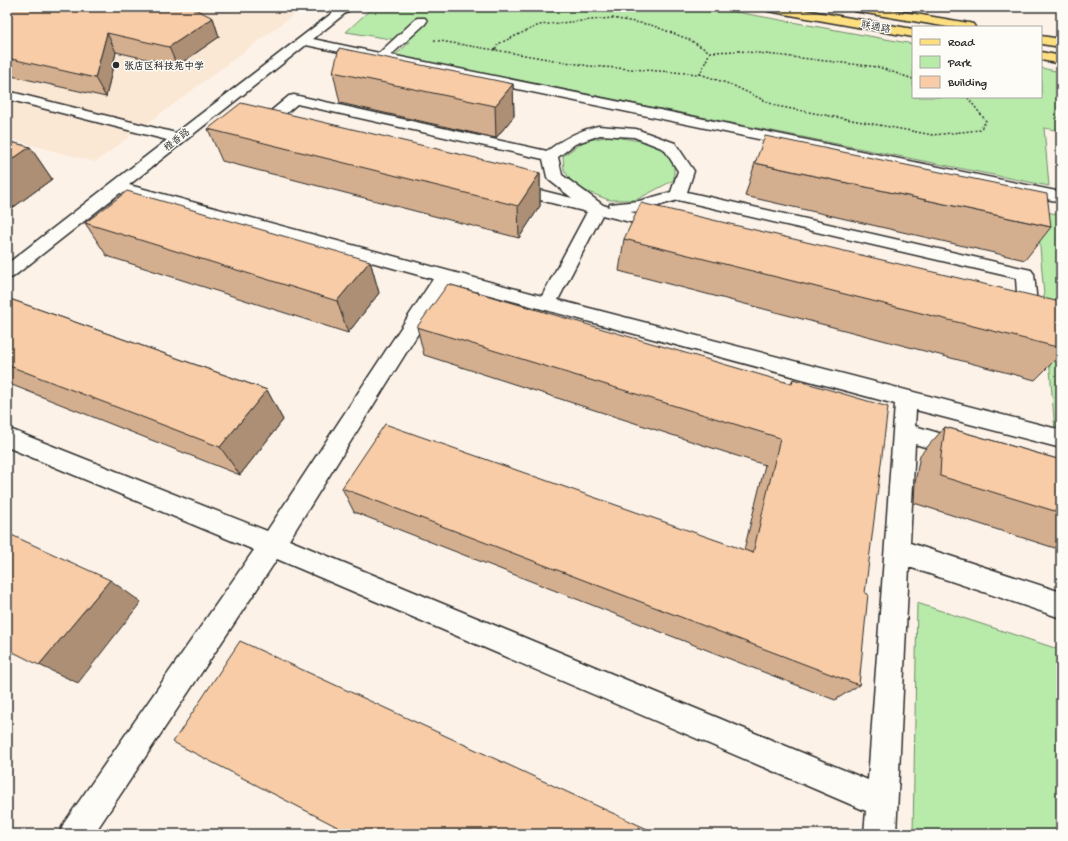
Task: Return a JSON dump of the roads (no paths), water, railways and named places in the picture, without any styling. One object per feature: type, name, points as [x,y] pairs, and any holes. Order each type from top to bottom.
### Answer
[{"type":"main road","name":"联通路","points":[[768,7],[912,33]]},
{"type":"main road","name":"联通路","points":[[854,7],[963,26]]},
{"type":"main road","points":[[1042,40],[1061,43]]},
{"type":"main road","points":[[1042,56],[1061,60]]},
{"type":"street","name":"橙香路","points":[[7,273],[177,138],[347,7]]},
{"type":"street","points":[[382,57],[421,21]]},
{"type":"street","points":[[303,41],[1061,197]]},
{"type":"street","points":[[7,95],[177,138]]},
{"type":"street","points":[[274,132],[259,128],[294,99],[550,156],[570,141],[598,130],[636,133],[670,146],[686,171],[678,195]]},
{"type":"street","points":[[550,156],[555,178],[597,209],[640,206],[678,195],[1025,274],[1028,315],[1005,309]]},
{"type":"street","points":[[497,185],[682,230]]},
{"type":"street","points":[[117,187],[547,304],[1061,439]]},
{"type":"street","points":[[547,304],[597,209]]},
{"type":"street","points":[[75,834],[272,545],[444,276]]},
{"type":"street","points":[[880,834],[906,399]]},
{"type":"street","points":[[904,432],[979,454]]},
{"type":"street","points":[[7,436],[272,545],[882,802]]},
{"type":"street","points":[[897,551],[1061,605]]},
{"type":"place","name":"张店区科技苑中学","points":[[116,65]]}]
